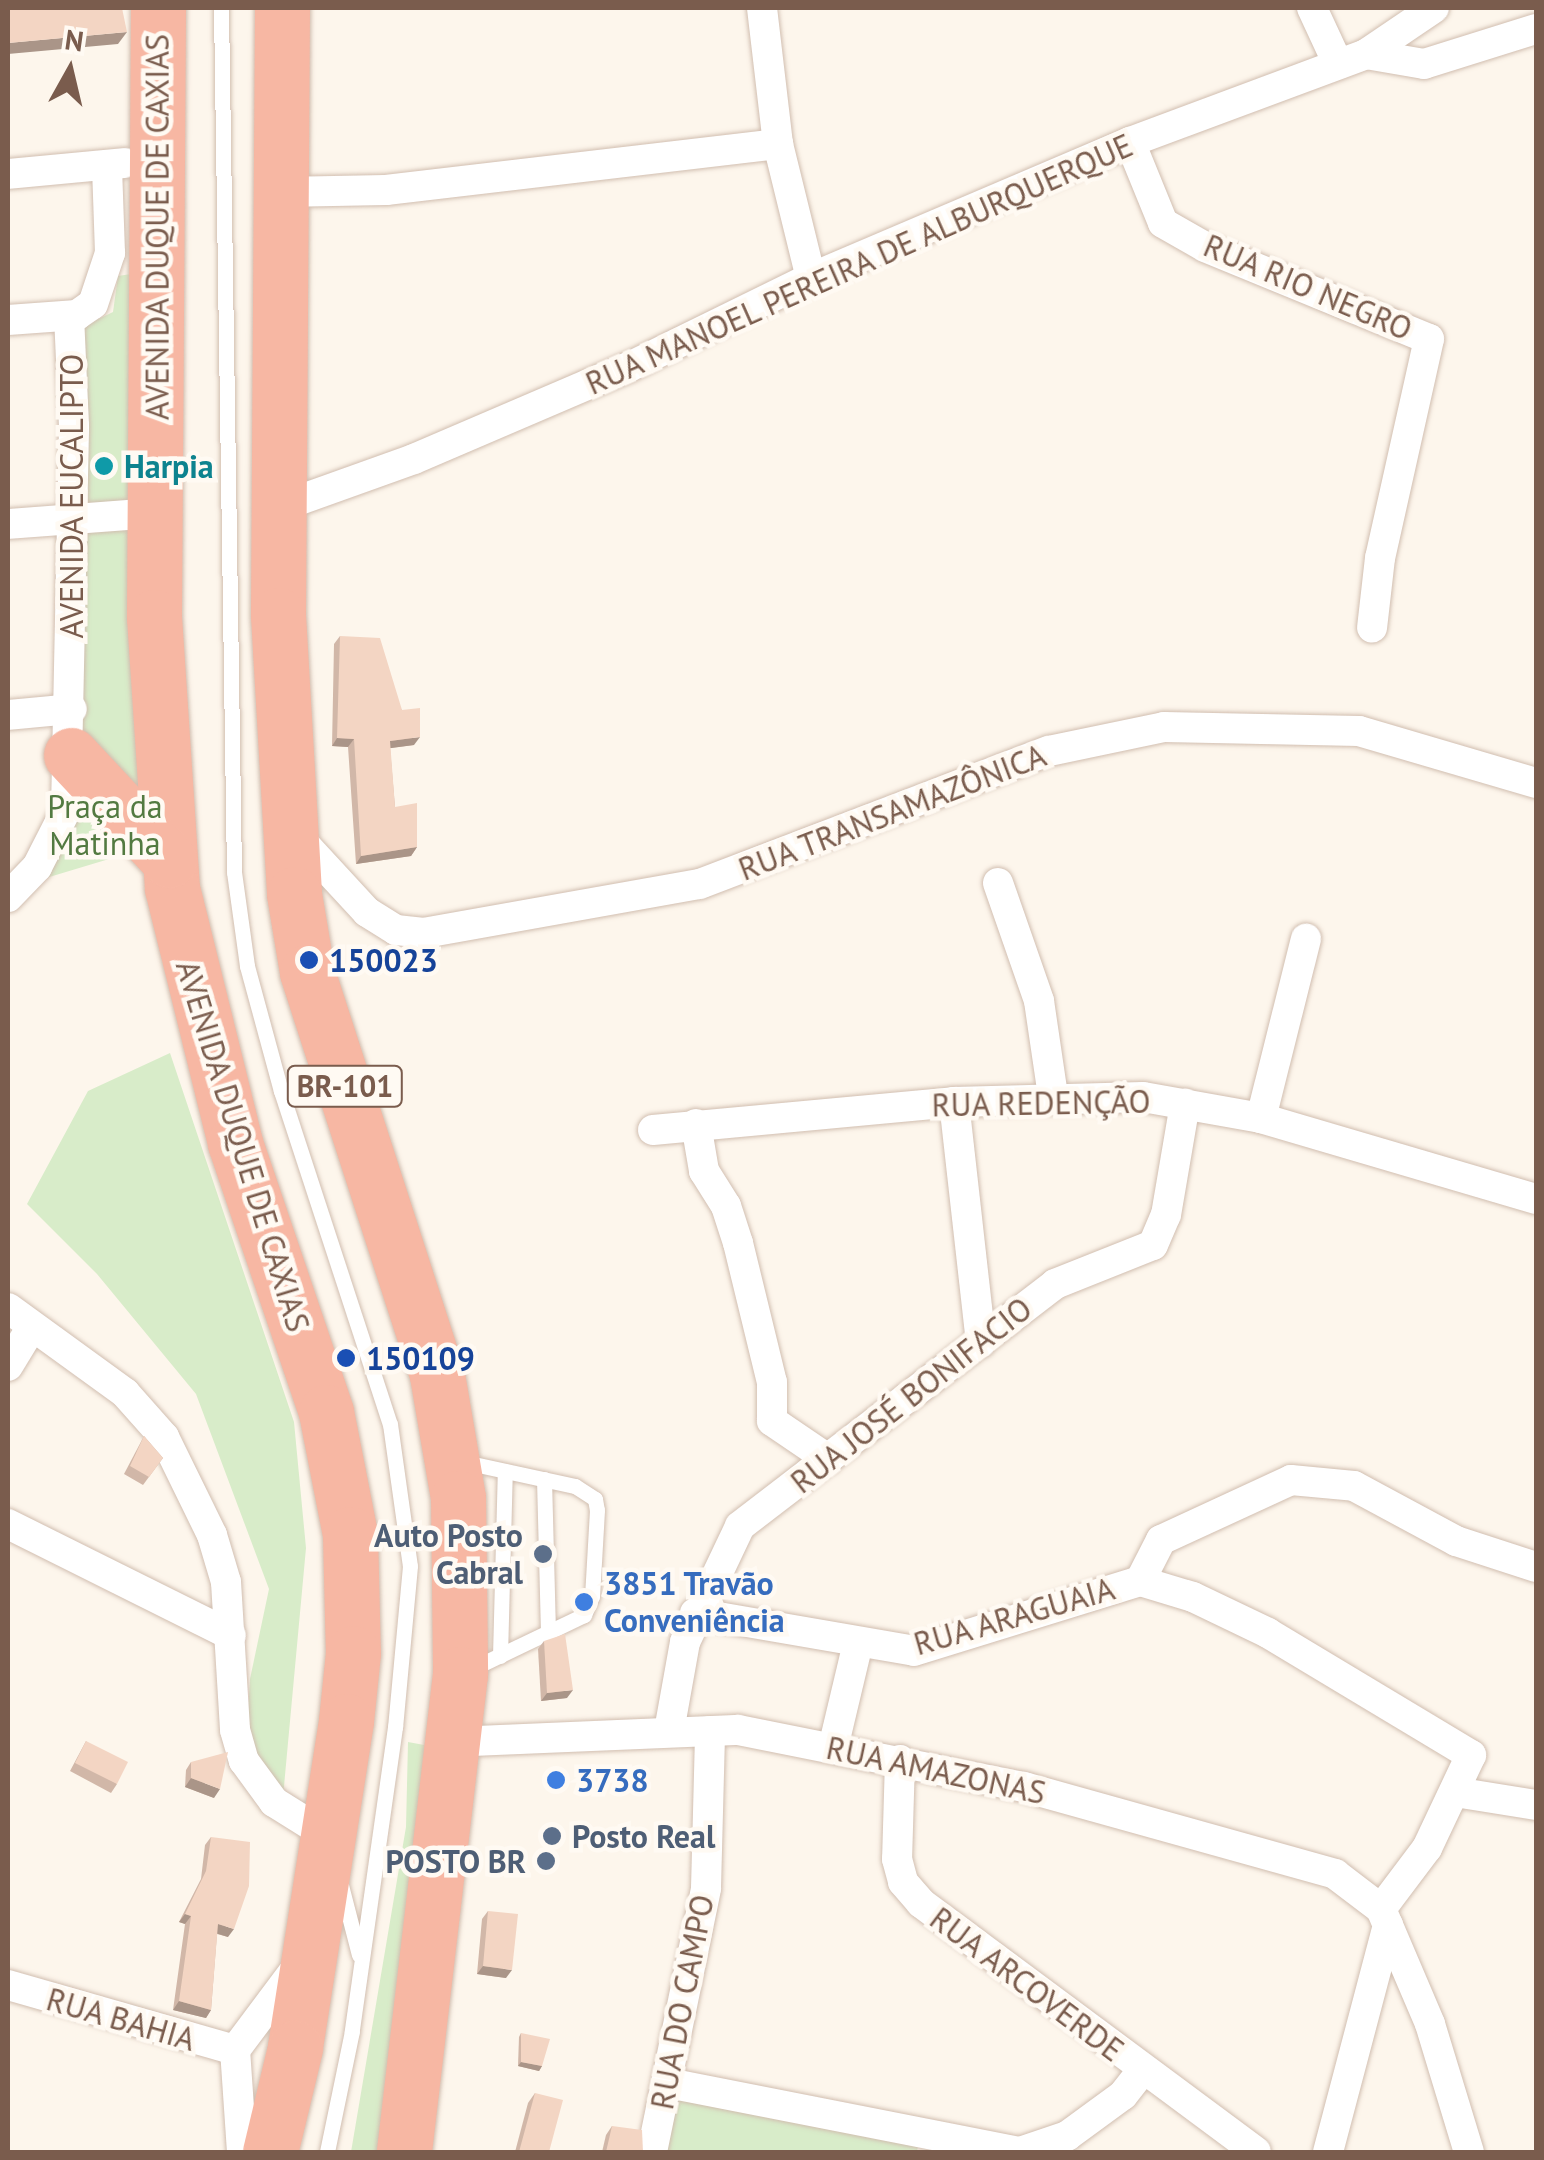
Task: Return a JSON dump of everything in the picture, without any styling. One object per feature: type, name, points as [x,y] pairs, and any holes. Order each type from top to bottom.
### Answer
[{"type":"highway","name":"AVENIDA DUQUE DE CAXIAS","points":[[158,8],[133,163],[156,513],[157,732],[170,860],[206,1041],[344,1483],[353,1653],[330,1837],[270,2152]]},
{"type":"highway","name":"BR-101","points":[[282,8],[277,508],[287,825],[306,972],[437,1375],[453,1460],[463,1586],[480,1665],[451,1742],[404,2152]]},
{"type":"highway","points":[[71,732],[170,860]]},
{"type":"street","points":[[762,8],[778,144],[811,278]]},
{"type":"street","points":[[1312,8],[1352,59],[1424,64],[1536,29]]},
{"type":"street","name":"RUA MANOEL PEREIRA DE ALBURQUERQUE","points":[[277,508],[414,459],[629,368],[811,278],[1130,142],[1352,59],[1434,8]]},
{"type":"street","name":"RUA RIO NEGRO","points":[[1130,142],[1163,223],[1205,247],[1429,339],[1380,558],[1372,628]]},
{"type":"street","points":[[281,192],[386,190],[778,144]]},
{"type":"street","points":[[8,174],[133,163],[107,275],[86,312],[8,320]]},
{"type":"street","name":"AVENIDA EUCALIPTO","points":[[8,898],[55,839],[66,810],[71,732],[70,316]]},
{"type":"street","points":[[8,524],[156,513]]},
{"type":"street","points":[[8,715],[71,732]]},
{"type":"street","name":"RUA TRANSAMAZÔNICA","points":[[287,825],[367,912],[396,930],[424,933],[700,884],[1076,742],[1164,727],[1359,731],[1536,784]]},
{"type":"street","points":[[998,883],[1038,1002],[1054,1096]]},
{"type":"street","points":[[1261,1118],[1306,939]]},
{"type":"street","name":"RUA REDENÇÃO","points":[[653,1130],[1054,1096],[1185,1104],[1261,1118],[1536,1199]]},
{"type":"street","points":[[954,1102],[981,1342]]},
{"type":"street","name":"RUA JOSÉ BONIFACIO","points":[[669,1730],[696,1613],[740,1526],[1055,1284],[1153,1245],[1166,1215],[1185,1104]]},
{"type":"street","points":[[696,1124],[704,1171],[726,1206],[738,1243],[772,1382],[772,1421],[828,1459]]},
{"type":"street","points":[[8,1366],[19,1318],[125,1393],[164,1436],[212,1534],[231,1635],[235,1730],[244,1761],[274,1802],[330,1837]]},
{"type":"street","points":[[1140,1581],[1161,1540],[1291,1480],[1354,1486],[1456,1541],[1536,1567]]},
{"type":"street","points":[[8,1524],[231,1635]]},
{"type":"street","name":"RUA ARAGUAIA","points":[[696,1613],[914,1651],[1140,1581],[1193,1597],[1268,1633],[1471,1755],[1455,1792]]},
{"type":"street","points":[[834,1748],[858,1643]]},
{"type":"street","name":"RUA AMAZONAS","points":[[451,1742],[710,1730],[900,1760],[1024,1787],[1335,1874],[1385,1917]]},
{"type":"street","name":"RUA DO CAMPO","points":[[652,2152],[706,1888],[710,1730]]},
{"type":"street","name":"RUA ARCOVERDE","points":[[900,1760],[897,1859],[903,1882],[1141,2072],[1256,2152]]},
{"type":"street","points":[[1328,2152],[1385,1917],[1428,1848],[1455,1792],[1536,1805]]},
{"type":"street","points":[[1385,1917],[1430,2024],[1469,2152]]},
{"type":"street","name":"RUA BAHIA","points":[[242,2152],[235,2050],[311,1948]]},
{"type":"street","name":"RUA BAHIA","points":[[8,1985],[235,2050]]},
{"type":"street","points":[[668,2083],[897,2140],[1033,2152],[1107,2108],[1141,2072]]},
{"type":"lane","points":[[221,8],[234,872],[247,966],[276,1073],[390,1424],[406,1518],[409,1604],[362,1965],[326,2152]]},
{"type":"lane","points":[[453,1460],[589,1493],[596,1510],[588,1608],[548,1634],[480,1665]]},
{"type":"lane","points":[[480,1665],[505,1471]]},
{"type":"lane","points":[[544,1479],[548,1634]]},
{"type":"lane","points":[[330,1837],[362,1965]]},
{"type":"green space","name":"Praça da Matinha","points":[[131,274],[139,850],[36,881],[74,812],[84,326],[113,312],[118,276]]},
{"type":"green space","points":[[170,1053],[294,1422],[306,1548],[283,1797],[244,1781],[250,1679],[269,1589],[196,1394],[97,1274],[27,1204],[88,1091]]},
{"type":"green space","points":[[408,1742],[435,1747],[393,2152],[351,2152],[406,1827]]},
{"type":"green space","points":[[673,2074],[922,2120],[917,2152],[656,2152]]},
{"type":"building","points":[[8,8],[122,8],[127,32],[8,43]]},
{"type":"building","points":[[340,636],[380,638],[402,710],[420,708],[420,737],[390,741],[395,807],[417,803],[417,847],[361,856],[354,739],[337,738]]},
{"type":"building","points":[[144,1436],[163,1458],[149,1477],[130,1466]]},
{"type":"building","points":[[565,1634],[573,1690],[547,1693],[544,1641]]},
{"type":"building","points":[[86,1741],[128,1762],[117,1784],[75,1763]]},
{"type":"building","points":[[228,1752],[220,1789],[191,1778],[191,1762]]},
{"type":"building","points":[[211,1837],[250,1842],[249,1886],[234,1929],[218,1924],[211,2010],[179,2001],[191,1916],[185,1914],[206,1871]]},
{"type":"building","points":[[488,1911],[518,1914],[512,1970],[483,1966]]},
{"type":"building","points":[[521,2033],[550,2039],[542,2066],[521,2062]]},
{"type":"building","points":[[535,2093],[563,2100],[549,2152],[519,2152]]},
{"type":"building","points":[[612,2126],[642,2130],[643,2152],[606,2152]]},
{"type":"place","name":"Harpia","points":[[104,466]]},
{"type":"place","name":"150023","points":[[309,960]]},
{"type":"place","name":"150109","points":[[346,1358]]},
{"type":"place","name":"Auto Posto Cabral","points":[[543,1554]]},
{"type":"place","name":"3851 Travão Conveniência","points":[[584,1602]]},
{"type":"place","name":"3738","points":[[556,1780]]},
{"type":"place","name":"Posto Real","points":[[552,1836]]},
{"type":"place","name":"POSTO BR","points":[[546,1861]]}]
